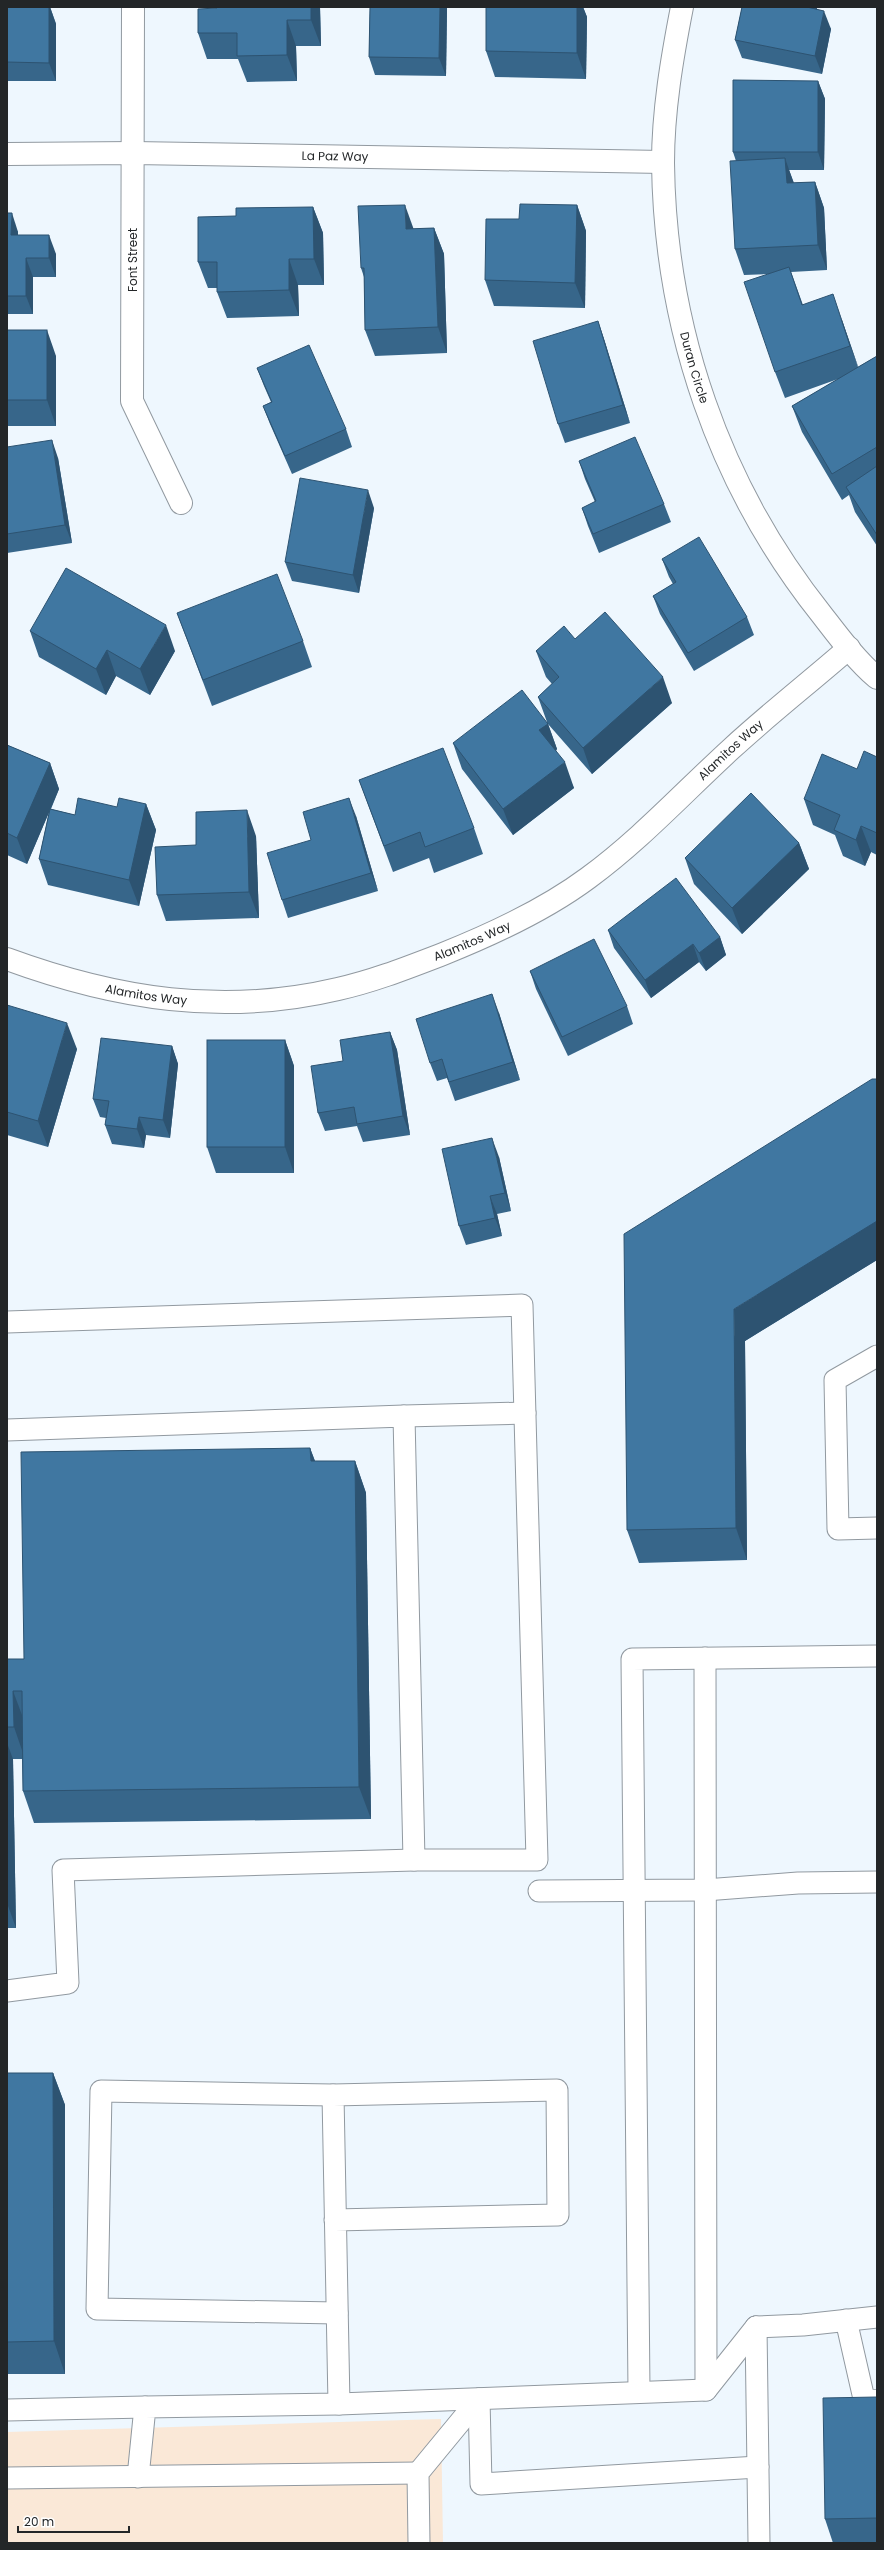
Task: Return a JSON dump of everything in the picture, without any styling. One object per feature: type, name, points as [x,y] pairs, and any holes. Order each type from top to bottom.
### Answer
[{"type":"street","name":"Font Street","points":[[133,7],[134,153],[132,401],[181,502]]},
{"type":"street","name":"Duran Circle","points":[[682,7],[669,77],[663,162],[666,228],[677,303],[695,376],[720,447],[754,515],[794,580],[849,648],[877,678]]},
{"type":"street","name":"La Paz Way","points":[[7,154],[134,153],[663,162]]},
{"type":"street","name":"Alamitos Way","points":[[7,959],[52,976],[113,992],[169,1000],[226,1002],[282,999],[331,991],[390,974],[474,942],[528,915],[587,880],[628,846],[732,747],[849,648]]},
{"type":"lane","points":[[7,1322],[522,1305],[538,1860],[414,1860],[63,1870],[68,1983],[7,1991]]},
{"type":"lane","points":[[877,1356],[835,1380],[838,1529],[877,1528]]},
{"type":"lane","points":[[7,1430],[525,1413]]},
{"type":"lane","points":[[404,1416],[414,1860]]},
{"type":"lane","points":[[640,2391],[632,1660],[877,1656]]},
{"type":"lane","points":[[705,1658],[706,2390]]},
{"type":"lane","points":[[539,1891],[705,1890],[798,1883],[877,1882]]},
{"type":"lane","points":[[336,2220],[558,2215],[557,2090],[333,2095],[101,2091],[97,2309],[337,2313]]},
{"type":"lane","points":[[333,2095],[339,2404]]},
{"type":"lane","points":[[756,2327],[803,2326],[877,2317]]},
{"type":"lane","points":[[846,2320],[864,2399],[877,2401]]},
{"type":"lane","points":[[706,2390],[756,2327]]},
{"type":"lane","points":[[756,2327],[759,2543]]},
{"type":"lane","points":[[7,2410],[339,2404],[640,2391],[706,2390]]},
{"type":"lane","points":[[479,2399],[481,2484],[758,2467]]},
{"type":"lane","points":[[418,2543],[418,2473],[479,2399]]},
{"type":"lane","points":[[138,2477],[145,2407]]},
{"type":"lane","points":[[7,2478],[418,2473]]},
{"type":"shaded area","points":[[441,2419],[443,2543],[7,2543],[7,2432]]},
{"type":"building","points":[[7,7],[49,7],[49,63],[7,62]]},
{"type":"building","points":[[217,7],[311,7],[311,20],[287,20],[287,55],[237,56],[237,33],[198,33],[198,9]]},
{"type":"building","points":[[370,7],[440,7],[439,58],[369,57]]},
{"type":"building","points":[[486,7],[577,7],[577,53],[486,51]]},
{"type":"building","points":[[742,7],[807,7],[824,11],[815,56],[735,40]]},
{"type":"building","points":[[733,80],[818,81],[818,152],[733,152]]},
{"type":"building","points":[[785,158],[787,183],[815,182],[818,245],[735,249],[730,161]]},
{"type":"building","points":[[520,204],[577,205],[575,283],[485,280],[486,219],[519,219]]},
{"type":"building","points":[[405,205],[406,229],[434,228],[438,327],[365,330],[364,268],[361,268],[358,206]]},
{"type":"building","points":[[313,207],[314,259],[289,259],[289,290],[217,292],[217,262],[198,262],[198,217],[236,216],[236,208]]},
{"type":"building","points":[[7,213],[12,213],[11,235],[49,235],[49,258],[26,258],[26,296],[7,296]]},
{"type":"building","points":[[789,267],[802,305],[833,294],[850,346],[775,372],[744,282]]},
{"type":"building","points":[[598,321],[623,405],[558,424],[533,341]]},
{"type":"building","points":[[7,330],[47,330],[47,400],[7,400]]},
{"type":"building","points":[[309,345],[346,429],[285,456],[263,406],[272,402],[257,368]]},
{"type":"building","points":[[877,356],[877,447],[832,474],[792,406]]},
{"type":"building","points":[[635,437],[664,504],[593,534],[582,508],[596,501],[579,461]]},
{"type":"building","points":[[52,440],[65,525],[7,534],[7,447]]},
{"type":"building","points":[[877,466],[877,535],[846,487]]},
{"type":"building","points":[[300,478],[368,490],[353,575],[285,562]]},
{"type":"building","points":[[699,537],[747,617],[688,653],[653,596],[676,582],[662,559]]},
{"type":"building","points":[[66,568],[166,625],[140,669],[107,650],[96,669],[30,631]]},
{"type":"building","points":[[277,574],[303,641],[203,680],[177,613]]},
{"type":"building","points":[[605,612],[663,677],[583,748],[538,697],[559,677],[536,651],[564,626],[575,639]]},
{"type":"building","points":[[522,690],[548,724],[539,730],[565,762],[503,809],[453,743]]},
{"type":"building","points":[[7,745],[50,763],[17,838],[7,833]]},
{"type":"building","points":[[443,748],[474,828],[425,847],[420,832],[384,846],[359,780]]},
{"type":"building","points":[[864,751],[877,757],[877,833],[861,826],[856,840],[834,830],[840,815],[804,799],[822,754],[857,769]]},
{"type":"building","points":[[751,793],[799,843],[732,908],[685,858]]},
{"type":"building","points":[[78,798],[117,807],[119,798],[146,804],[129,880],[39,859],[50,809],[75,815]]},
{"type":"building","points":[[349,798],[371,873],[282,900],[267,853],[311,840],[303,812]]},
{"type":"building","points":[[247,810],[249,892],[157,895],[155,847],[196,845],[196,812]]},
{"type":"building","points":[[676,878],[720,937],[699,953],[693,944],[645,980],[608,930]]},
{"type":"building","points":[[594,939],[627,1006],[562,1037],[530,971]]},
{"type":"building","points":[[492,994],[513,1062],[449,1082],[442,1059],[430,1063],[416,1019]]},
{"type":"building","points":[[7,1005],[67,1023],[38,1121],[7,1112]]},
{"type":"building","points":[[390,1032],[403,1116],[357,1124],[354,1107],[318,1113],[311,1066],[343,1061],[340,1040]]},
{"type":"building","points":[[101,1038],[172,1046],[163,1120],[139,1117],[137,1129],[105,1125],[109,1101],[93,1099]]},
{"type":"building","points":[[207,1040],[285,1040],[285,1147],[207,1147]]},
{"type":"building","points":[[872,1079],[877,1079],[877,1221],[734,1309],[736,1528],[627,1530],[624,1234]]},
{"type":"building","points":[[492,1138],[505,1193],[490,1196],[495,1218],[459,1226],[442,1149]]},
{"type":"building","points":[[310,1448],[311,1461],[355,1461],[359,1787],[23,1791],[22,1691],[13,1691],[14,1727],[7,1727],[7,1659],[24,1659],[21,1452]]},
{"type":"building","points":[[7,2073],[53,2073],[54,2341],[7,2342]]},
{"type":"building","points":[[877,2397],[877,2518],[825,2519],[823,2398]]}]
